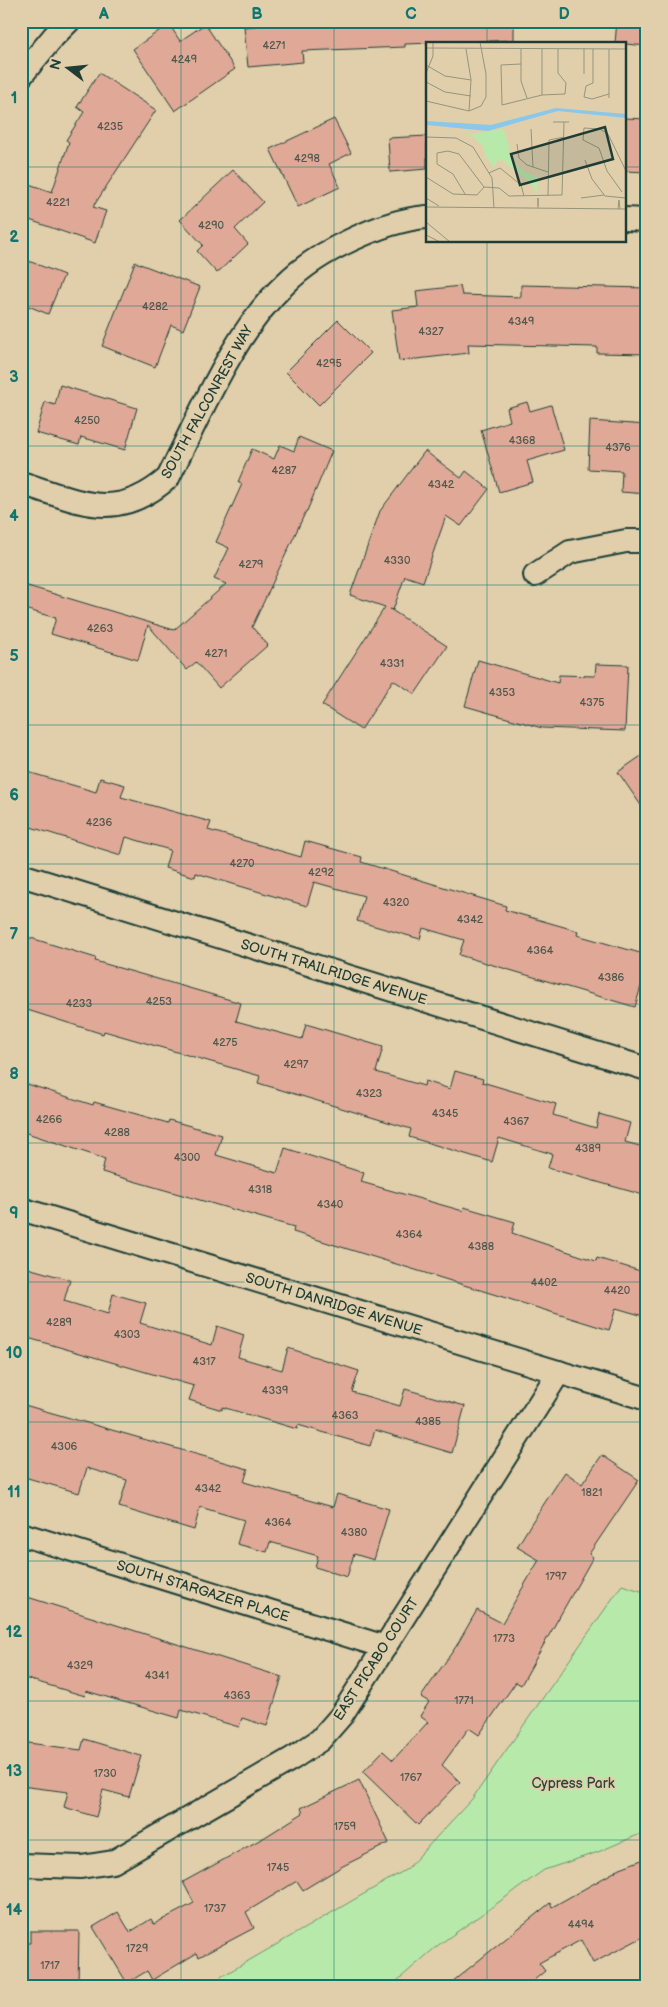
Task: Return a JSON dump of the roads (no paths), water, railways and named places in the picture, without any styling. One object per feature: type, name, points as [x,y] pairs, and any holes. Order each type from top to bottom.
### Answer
[{"type":"street","points":[[21,76],[69,21]]},
{"type":"street","name":"SOUTH FALCONREST WAY","points":[[21,483],[91,505],[112,506],[134,500],[153,491],[168,478],[250,323],[285,284],[326,252],[372,230],[426,217]]},
{"type":"street","points":[[626,219],[647,220]]},
{"type":"street","points":[[535,575],[570,552],[626,541],[647,541]]},
{"type":"street","name":"SOUTH TRAILRIDGE AVENUE","points":[[21,875],[647,1069]]},
{"type":"street","name":"SOUTH DANRIDGE AVENUE","points":[[21,1209],[647,1399]]},
{"type":"street","name":"EAST PICABO COURT","points":[[21,1865],[80,1867],[113,1862],[293,1758],[320,1740],[341,1716],[559,1372]]},
{"type":"street","name":"SOUTH STARGAZER PLACE","points":[[21,1534],[385,1647]]},
{"type":"park label","name":"Cypress Park","points":[[573,1783]]}]
